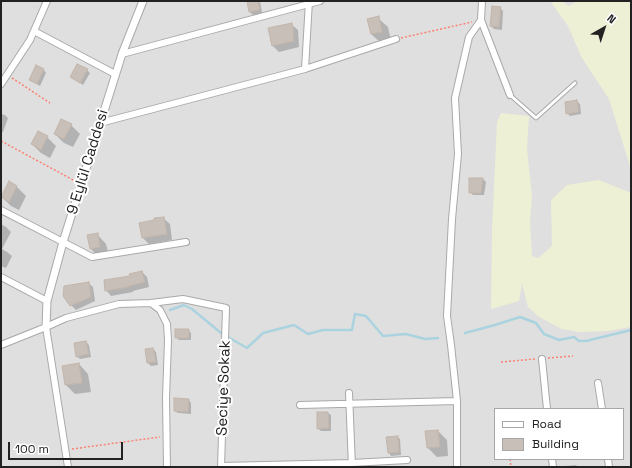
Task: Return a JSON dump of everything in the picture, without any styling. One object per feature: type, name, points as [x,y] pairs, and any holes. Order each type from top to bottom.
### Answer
[{"type":"street","points":[[1,84],[30,40],[47,1]]},
{"type":"street","name":"9 Eylül Caddesi","points":[[46,327],[48,301],[63,242],[115,74],[143,1]]},
{"type":"street","points":[[122,54],[320,1]]},
{"type":"street","points":[[482,1],[482,20],[510,95]]},
{"type":"street","points":[[305,69],[309,3]]},
{"type":"street","points":[[457,467],[457,401],[447,316],[452,219],[458,154],[455,98],[469,37],[482,20]]},
{"type":"street","points":[[34,30],[115,74]]},
{"type":"street","points":[[100,123],[305,69],[396,39]]},
{"type":"street","points":[[1,70],[7,74]]},
{"type":"street","points":[[1,210],[92,256],[121,253],[186,242]]},
{"type":"street","points":[[1,277],[48,301]]},
{"type":"street","name":"Seciye Sokak","points":[[151,303],[182,299],[226,308],[221,466]]},
{"type":"street","points":[[3,343],[66,318],[119,304],[151,303],[160,310],[167,324],[167,467]]},
{"type":"street","points":[[46,327],[68,467]]},
{"type":"street","points":[[542,359],[547,408]]},
{"type":"street","points":[[598,383],[602,408]]},
{"type":"street","points":[[349,393],[352,465]]},
{"type":"street","points":[[300,405],[457,401]]},
{"type":"street","points":[[221,466],[352,465],[407,460]]},
{"type":"lane","points":[[510,95],[536,118],[575,83]]},
{"type":"path","points":[[396,39],[482,20]]},
{"type":"path","points":[[7,74],[50,103]]},
{"type":"path","points":[[1,141],[81,184]]},
{"type":"path","points":[[65,450],[166,436]]},
{"type":"shaded area","points":[[1,1],[631,1],[631,467],[1,467]]},
{"type":"green space","points":[[550,1],[562,1],[569,6],[577,1],[631,1],[631,169],[609,99],[582,58],[568,26]]},
{"type":"green space","points":[[501,113],[529,116],[527,149],[532,196],[530,222],[532,256],[538,258],[552,246],[551,200],[567,185],[599,180],[631,193],[631,327],[607,331],[580,332],[562,329],[539,317],[528,307],[522,283],[519,301],[491,309],[492,231],[497,122]]},
{"type":"building","points":[[247,1],[258,1],[260,10],[249,12]]},
{"type":"building","points":[[492,6],[501,7],[499,27],[490,26]]},
{"type":"building","points":[[379,16],[382,32],[371,34],[367,19]]},
{"type":"building","points":[[292,23],[294,41],[272,46],[268,28]]},
{"type":"building","points":[[77,64],[88,69],[80,83],[70,77]]},
{"type":"building","points":[[36,65],[44,69],[37,84],[29,80]]},
{"type":"building","points":[[577,100],[579,112],[566,114],[565,102]]},
{"type":"building","points":[[61,119],[72,124],[64,139],[54,134]]},
{"type":"building","points":[[38,131],[48,136],[41,150],[31,144]]},
{"type":"building","points":[[469,178],[483,178],[481,193],[469,193]]},
{"type":"building","points":[[9,181],[17,186],[9,202],[1,197]]},
{"type":"building","points":[[164,217],[167,234],[142,238],[139,223],[154,220],[154,218]]},
{"type":"building","points":[[98,233],[100,247],[90,249],[87,235]]},
{"type":"building","points":[[142,271],[145,282],[129,287],[105,291],[104,280],[130,276],[129,274]]},
{"type":"building","points":[[89,282],[91,297],[70,306],[63,296],[64,286]]},
{"type":"building","points":[[175,329],[189,329],[189,338],[175,338]]},
{"type":"building","points":[[86,341],[89,354],[76,357],[74,343]]},
{"type":"building","points":[[153,348],[156,362],[147,363],[145,349]]},
{"type":"building","points":[[79,363],[82,383],[65,385],[62,366]]},
{"type":"building","points":[[174,398],[189,399],[188,412],[174,411]]},
{"type":"building","points":[[317,412],[328,412],[329,428],[317,429]]},
{"type":"building","points":[[438,430],[440,447],[427,448],[425,431]]},
{"type":"building","points":[[398,436],[399,452],[388,453],[386,437]]},
{"type":"waterway","points":[[170,310],[184,305],[192,309],[221,333],[247,348],[263,333],[294,325],[308,334],[323,330],[352,330],[355,314],[366,316],[383,336],[406,334],[425,339],[438,338]]},
{"type":"waterway","points":[[465,333],[520,317],[536,323],[544,334],[559,340],[574,337],[579,341],[586,341],[631,330]]}]
